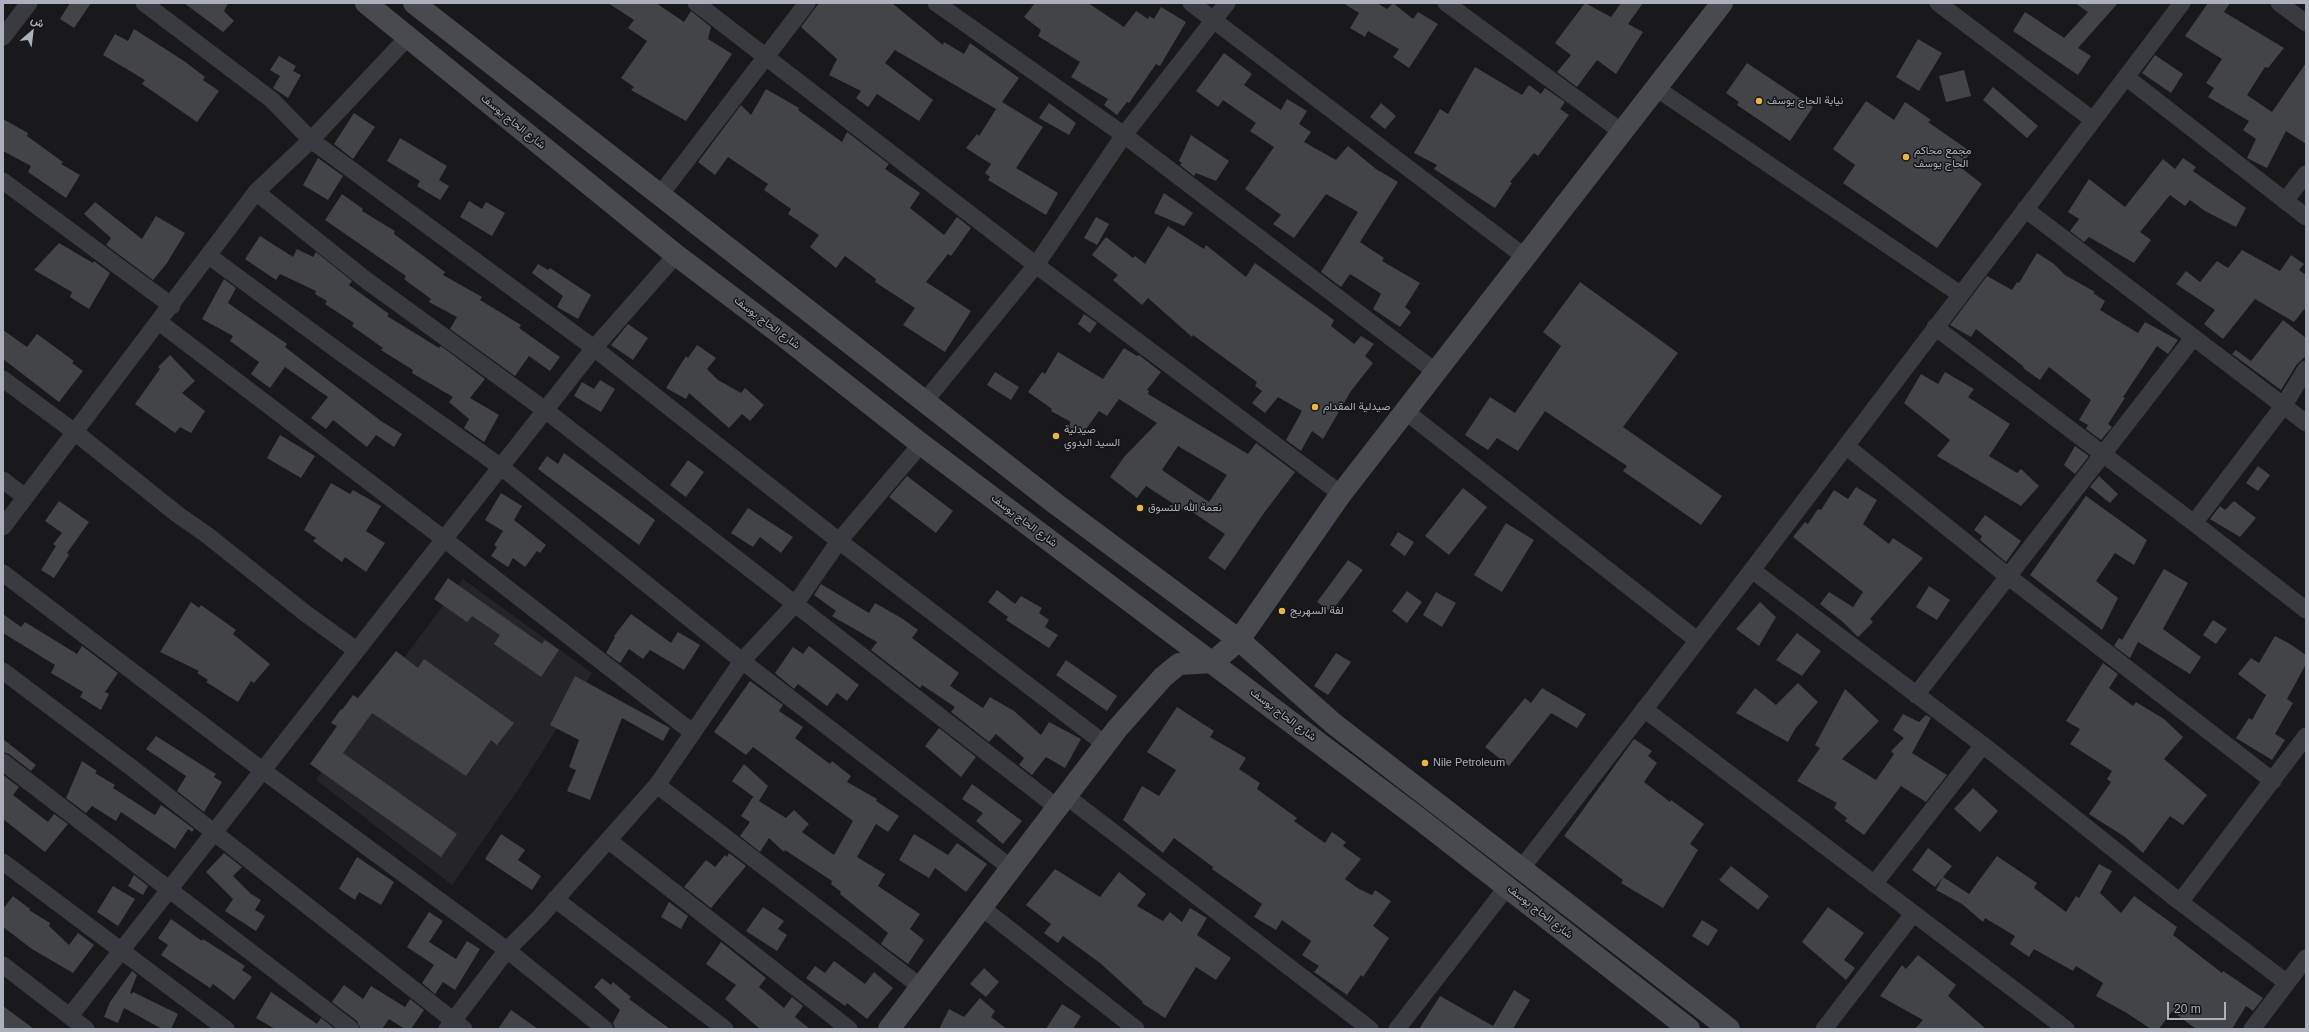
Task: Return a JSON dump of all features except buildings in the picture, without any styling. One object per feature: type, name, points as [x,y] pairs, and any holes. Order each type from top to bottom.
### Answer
[{"type":"main road","name":"شارع الحاج يوسف","points":[[366,3],[409,36],[676,255],[786,338],[921,444],[1213,662],[1507,887],[1689,1029]]},
{"type":"main road","name":"شارع الحاج يوسف","points":[[419,4],[660,195],[1056,504],[1239,640],[1334,724],[1729,1029]]},
{"type":"main road","points":[[889,1029],[1105,744],[1163,677],[1179,664],[1213,662],[1239,640],[1341,494],[1656,88],[1719,4]]},
{"type":"street","points":[[3,37],[29,3]]},
{"type":"street","points":[[144,3],[272,100],[311,140],[594,348],[839,541],[1105,744]]},
{"type":"street","points":[[696,3],[1036,265],[1341,494]]},
{"type":"street","points":[[660,195],[807,3]]},
{"type":"street","points":[[936,3],[1124,134],[1436,372]]},
{"type":"street","points":[[1191,3],[1525,257]]},
{"type":"street","points":[[925,401],[1036,265],[1124,134],[1227,3]]},
{"type":"street","points":[[1446,3],[1622,132]]},
{"type":"street","points":[[1521,869],[1752,570],[2182,3]]},
{"type":"street","points":[[2279,3],[2306,23]]},
{"type":"street","points":[[1948,6],[2093,120]]},
{"type":"street","points":[[3,527],[172,306],[256,192],[311,140],[409,36]]},
{"type":"street","points":[[2126,77],[2306,217]]},
{"type":"street","points":[[1656,88],[1960,294]]},
{"type":"street","points":[[2285,201],[2306,174]]},
{"type":"street","points":[[3,181],[172,306]]},
{"type":"street","points":[[256,192],[366,280],[545,410],[796,603],[1062,802],[1370,1029]]},
{"type":"street","points":[[2025,209],[2306,423]]},
{"type":"street","points":[[70,1016],[168,888],[594,348],[676,255]]},
{"type":"street","points":[[209,256],[500,467],[742,661],[1011,868]]},
{"type":"street","points":[[159,322],[444,539],[692,732]]},
{"type":"street","points":[[1935,327],[2194,522],[2306,610]]},
{"type":"street","points":[[1916,695],[2193,338]]},
{"type":"street","points":[[2194,522],[2284,405],[2306,370]]},
{"type":"street","points":[[3,379],[76,433],[177,514],[356,650]]},
{"type":"street","points":[[1405,412],[1697,640]]},
{"type":"street","points":[[3,671],[213,832],[455,1026],[507,950],[555,899],[657,785],[742,661],[796,603],[839,541],[921,444]]},
{"type":"street","points":[[1846,446],[2009,577],[2273,781]]},
{"type":"street","points":[[3,480],[25,497]]},
{"type":"street","points":[[1752,570],[1983,745],[2180,902],[2286,982]]},
{"type":"street","points":[[3,573],[262,770],[507,950],[606,1029]]},
{"type":"street","points":[[1644,709],[2066,1029]]},
{"type":"street","points":[[2180,902],[2306,736]]},
{"type":"street","points":[[1874,884],[1983,745]]},
{"type":"street","points":[[3,762],[351,1029]]},
{"type":"street","points":[[657,785],[921,988]]},
{"type":"street","points":[[608,840],[849,1029]]},
{"type":"street","points":[[3,862],[120,952],[226,1029]]},
{"type":"street","points":[[1397,1029],[1507,887]]},
{"type":"street","points":[[555,899],[725,1029]]},
{"type":"street","points":[[981,907],[1136,1029]]},
{"type":"street","points":[[1824,1029],[1913,914]]},
{"type":"street","points":[[2252,1029],[2286,982],[2306,958]]},
{"type":"street","points":[[3,965],[86,1029]]},
{"type":"shaded area","points":[[463,579],[592,673],[522,784],[452,885],[316,780],[386,682]]},
{"type":"place","name":"نيابة الحاج يوسف","points":[[1759,101]]},
{"type":"place","name":"مجمع محاكم الحاج يوسف","points":[[1906,157]]},
{"type":"place","name":"صيدلية المقدام","points":[[1315,407]]},
{"type":"place","name":"صيدلية السيد البدوي","points":[[1056,436]]},
{"type":"place","name":"نعمة الله للتسوق","points":[[1140,508]]},
{"type":"place","name":"لفة السهريج","points":[[1282,611]]},
{"type":"place","name":"Nile Petroleum","points":[[1425,763]]}]
